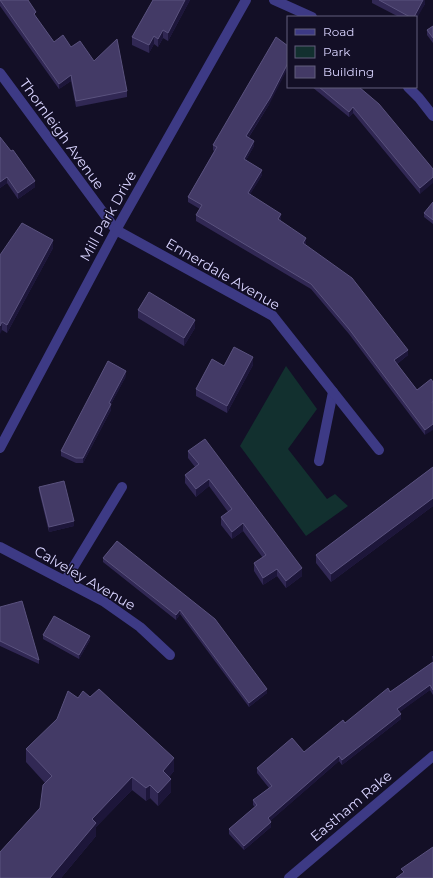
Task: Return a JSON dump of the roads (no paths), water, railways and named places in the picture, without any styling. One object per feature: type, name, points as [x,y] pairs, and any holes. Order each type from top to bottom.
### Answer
[{"type":"street","name":"Mill Park Drive","points":[[0,448],[116,230],[246,0]]},
{"type":"street","points":[[274,0],[310,16]]},
{"type":"street","name":"Thornleigh Avenue","points":[[0,73],[116,230]]},
{"type":"street","points":[[409,88],[433,116]]},
{"type":"street","name":"Ennerdale Avenue","points":[[116,230],[273,316],[379,450]]},
{"type":"street","points":[[319,461],[333,392]]},
{"type":"street","points":[[65,581],[122,487]]},
{"type":"street","name":"Calveley Avenue","points":[[0,547],[103,602],[140,627],[170,655]]},
{"type":"street","name":"Eastham Rake","points":[[288,878],[433,756]]}]
